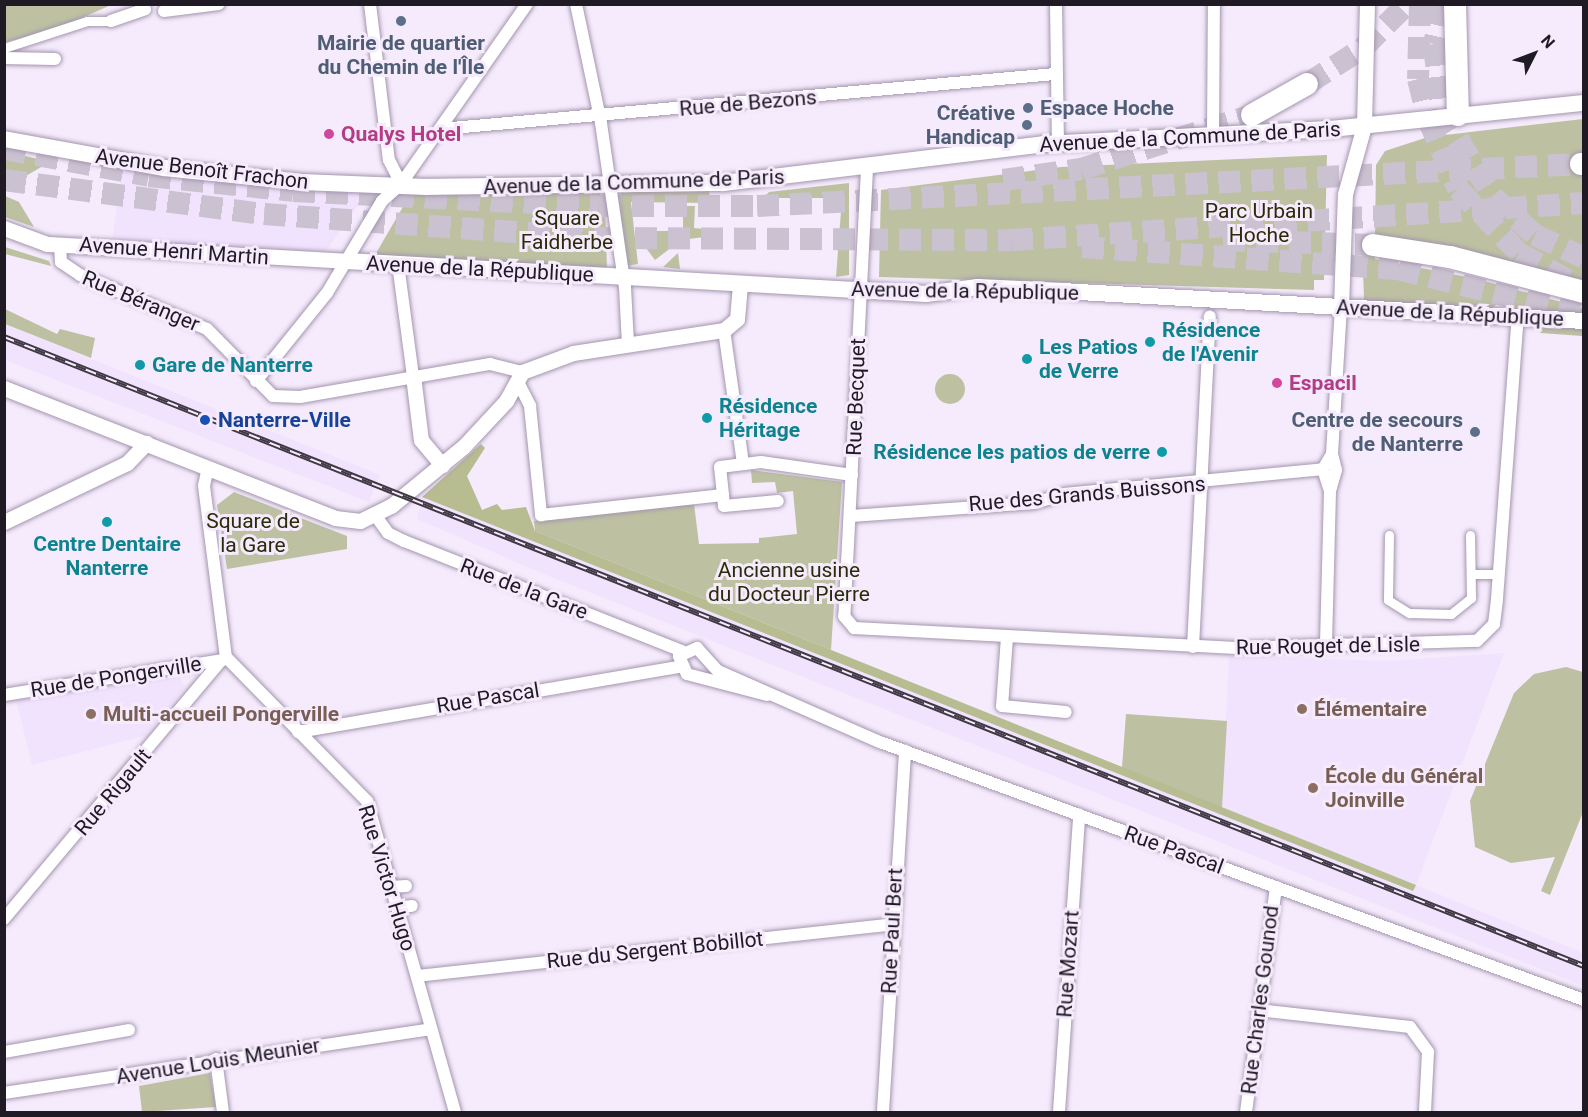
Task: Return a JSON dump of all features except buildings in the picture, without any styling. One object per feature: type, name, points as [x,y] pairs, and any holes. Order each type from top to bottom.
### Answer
[{"type":"highway","points":[[1455,4],[1458,115]]},
{"type":"highway","points":[[1252,115],[1307,84]]},
{"type":"highway","points":[[1373,245],[1450,257],[1584,292]]},
{"type":"main road","name":"Avenue de la Commune de Paris","points":[[401,184],[742,182],[867,169],[1058,143],[1364,126],[1584,103]]},
{"type":"main road","name":"Avenue Benoît Frachon","points":[[4,139],[237,178],[401,184]]},
{"type":"main road","name":"Avenue de la République","points":[[347,261],[926,294],[978,286],[1584,321]]},
{"type":"street","points":[[4,48],[87,21],[111,21],[145,7],[155,16],[165,8],[219,4]]},
{"type":"street","points":[[370,4],[389,160],[401,184]]},
{"type":"street","points":[[527,4],[401,184],[382,201],[347,261],[256,381],[273,396],[300,397],[490,364],[520,377],[530,406],[541,515],[723,495]]},
{"type":"street","points":[[576,4],[600,116],[622,277],[628,344]]},
{"type":"street","points":[[1056,4],[1055,74],[1058,143]]},
{"type":"street","points":[[1213,135],[1214,4]]},
{"type":"street","points":[[1326,644],[1330,491],[1336,470],[1332,454],[1346,194],[1364,126],[1367,4]]},
{"type":"street","points":[[4,58],[55,59]]},
{"type":"street","name":"Rue de Bezons","points":[[441,129],[1055,74]]},
{"type":"street","name":"Rue Becquet","points":[[848,625],[852,475],[867,169]]},
{"type":"street","name":"Avenue Henri Martin","points":[[4,228],[60,244],[347,261]]},
{"type":"street","name":"Rue Béranger","points":[[60,244],[66,267],[207,329],[256,381]]},
{"type":"street","points":[[398,264],[421,440],[442,465]]},
{"type":"street","points":[[4,388],[335,518],[375,515],[442,465],[485,426],[520,377],[573,352],[724,330],[737,319],[740,283]]},
{"type":"street","points":[[1193,647],[1210,316]]},
{"type":"street","name":"Rue Rouget de Lisle","points":[[848,625],[1007,637],[1193,647],[1477,641],[1488,633],[1494,617],[1518,316]]},
{"type":"street","points":[[724,330],[743,464]]},
{"type":"street","points":[[4,522],[127,463],[146,443]]},
{"type":"street","points":[[1330,491],[1323,469],[1332,454]]},
{"type":"street","points":[[778,501],[724,506],[720,467],[743,464],[852,475]]},
{"type":"street","points":[[208,467],[204,486],[223,660]]},
{"type":"street","name":"Rue des Grands Buissons","points":[[851,516],[1203,484],[1323,469]]},
{"type":"street","name":"Rue de la Gare","points":[[375,515],[388,533],[404,541],[682,651]]},
{"type":"street","points":[[1389,535],[1388,600],[1396,610],[1459,611],[1472,598],[1470,535]]},
{"type":"street","points":[[1471,574],[1499,574]]},
{"type":"street","points":[[1007,637],[1002,706],[1066,712]]},
{"type":"street","name":"Rue Pascal","points":[[682,651],[697,648],[705,660],[767,696]]},
{"type":"street","points":[[680,668],[682,651]]},
{"type":"street","name":"Rue de Pongerville","points":[[4,695],[223,660]]},
{"type":"street","name":"Rue Victor Hugo","points":[[223,660],[366,801],[455,1113]]},
{"type":"street","name":"Rue Rigault","points":[[4,920],[223,660]]},
{"type":"street","points":[[696,674],[705,660]]},
{"type":"street","name":"Rue Pascal","points":[[298,732],[680,668],[767,696],[905,751],[1584,1000]]},
{"type":"street","name":"Rue Paul Bert","points":[[883,1113],[892,924],[905,751]]},
{"type":"street","name":"Rue Mozart","points":[[1059,1113],[1078,815]]},
{"type":"street","points":[[391,887],[406,886]]},
{"type":"street","name":"Rue Charles Gounod","points":[[1246,1113],[1276,887]]},
{"type":"street","points":[[397,908],[412,906]]},
{"type":"street","name":"Rue du Sergent Bobillot","points":[[417,976],[892,924]]},
{"type":"street","points":[[1258,1010],[1410,1027],[1428,1052],[1425,1113]]},
{"type":"street","name":"Avenue Louis Meunier","points":[[4,1093],[216,1059],[431,1029]]},
{"type":"street","points":[[4,1052],[129,1030]]},
{"type":"street","points":[[216,1059],[223,1113]]},
{"type":"shaded area","points":[[128,167],[273,189],[368,192],[324,254],[112,242],[122,170]]},
{"type":"shaded area","points":[[4,324],[380,475],[369,502],[5,360]]},
{"type":"shaded area","name":"École du Général Joinville","points":[[422,497],[1413,891],[1415,885],[1122,768],[1126,714],[1226,721],[1229,656],[1389,661],[1504,653],[1416,885],[1583,953],[1583,986],[546,575],[417,519]]},
{"type":"shaded area","name":"Multi-accueil Pongerville","points":[[178,675],[185,687],[144,736],[32,765],[16,700]]},
{"type":"green space","points":[[4,5],[111,5],[50,32],[5,42]]},
{"type":"green space","points":[[1583,119],[1583,287],[1375,239],[1375,259],[1477,279],[1583,308],[1583,313],[1519,311],[1500,300],[1492,309],[1364,300],[1362,237],[1375,238],[1376,165],[1385,151],[1428,137]]},
{"type":"green space","points":[[5,151],[50,162],[24,177],[5,172]]},
{"type":"green space","name":"Parc Urbain Hoche","points":[[1327,155],[1324,280],[1314,280],[1314,290],[879,277],[881,190],[1061,167]]},
{"type":"green space","points":[[849,183],[849,275],[836,277],[842,198],[763,198],[769,192]]},
{"type":"green space","points":[[624,190],[709,190],[710,203],[631,202],[638,264],[626,266],[618,198]]},
{"type":"green space","name":"Square Faidherbe","points":[[598,191],[605,200],[607,269],[375,255],[411,193]]},
{"type":"green space","points":[[5,196],[19,202],[34,227],[5,217]]},
{"type":"green space","points":[[683,206],[695,206],[694,228],[705,229],[704,237],[681,240],[655,260],[646,248],[646,231],[683,231]]},
{"type":"green space","points":[[5,247],[49,261],[51,266],[5,254]]},
{"type":"green space","points":[[678,253],[680,269],[663,267]]},
{"type":"green space","points":[[5,309],[57,334],[60,329],[95,338],[91,358],[5,324]]},
{"type":"green space","points":[[1541,324],[1583,327],[1582,336],[1540,333]]},
{"type":"green space","points":[[950,374],[961,378],[965,389],[961,400],[950,404],[939,400],[935,389],[939,378]]},
{"type":"green space","points":[[481,444],[485,448],[467,476],[482,510],[497,504],[502,510],[526,507],[535,531],[1416,885],[1413,891],[422,497]]},
{"type":"green space","name":"Ancienne usine du Docteur Pierre","points":[[751,470],[842,482],[831,650],[535,531],[534,521],[694,504],[699,544],[759,543],[759,538],[797,534],[793,491],[777,493],[775,482],[752,483]]},
{"type":"green space","name":"Square de la Gare","points":[[234,492],[347,536],[347,549],[227,569],[217,505]]},
{"type":"green space","points":[[1566,667],[1583,672],[1583,812],[1550,895],[1541,891],[1555,857],[1511,863],[1475,847],[1470,801],[1514,693],[1534,674]]},
{"type":"green space","points":[[1126,714],[1227,721],[1222,808],[1122,768]]},
{"type":"green space","points":[[210,1073],[216,1107],[142,1112],[139,1086]]},
{"type":"tunnel","points":[[1307,84],[1363,48],[1407,4]]},
{"type":"tunnel","points":[[1420,4],[1418,79],[1428,119],[1458,189],[1519,253],[1576,285]]},
{"type":"tunnel","points":[[1443,4],[1434,44],[1441,111],[1493,197],[1535,235],[1584,258]]},
{"type":"tunnel","points":[[1003,180],[1081,169],[1252,115]]},
{"type":"tunnel","points":[[4,149],[149,176],[293,191],[599,206],[757,206],[1581,164]]},
{"type":"tunnel","points":[[4,180],[264,214],[602,238],[1011,240],[1584,203]]},
{"type":"tunnel","points":[[1223,240],[1373,245]]},
{"type":"tunnel","points":[[1082,247],[1398,269],[1584,315]]},
{"type":"railway","points":[[4,337],[1584,966]]},
{"type":"place","name":"Mairie de quartier du Chemin de l'Île","points":[[401,21]]},
{"type":"place","name":"Espace Hoche","points":[[1028,108]]},
{"type":"place","name":"Créative Handicap","points":[[1027,125]]},
{"type":"place","name":"Qualys Hotel","points":[[329,134]]},
{"type":"place","name":"Résidence de l'Avenir","points":[[1150,342]]},
{"type":"place","name":"Les Patios de Verre","points":[[1027,359]]},
{"type":"place","name":"Gare de Nanterre","points":[[140,365]]},
{"type":"place","name":"Espacil","points":[[1277,383]]},
{"type":"place","name":"Résidence Héritage","points":[[707,418]]},
{"type":"place","name":"Nanterre-Ville","points":[[205,420]]},
{"type":"place","name":"Centre de secours de Nanterre","points":[[1475,432]]},
{"type":"place","name":"Résidence les patios de verre","points":[[1162,452]]},
{"type":"place","name":"Centre Dentaire Nanterre","points":[[107,522]]},
{"type":"place","name":"Élémentaire","points":[[1302,709]]},
{"type":"place","name":"Multi-accueil Pongerville","points":[[91,714]]},
{"type":"place","name":"École du Général Joinville","points":[[1313,788]]}]
